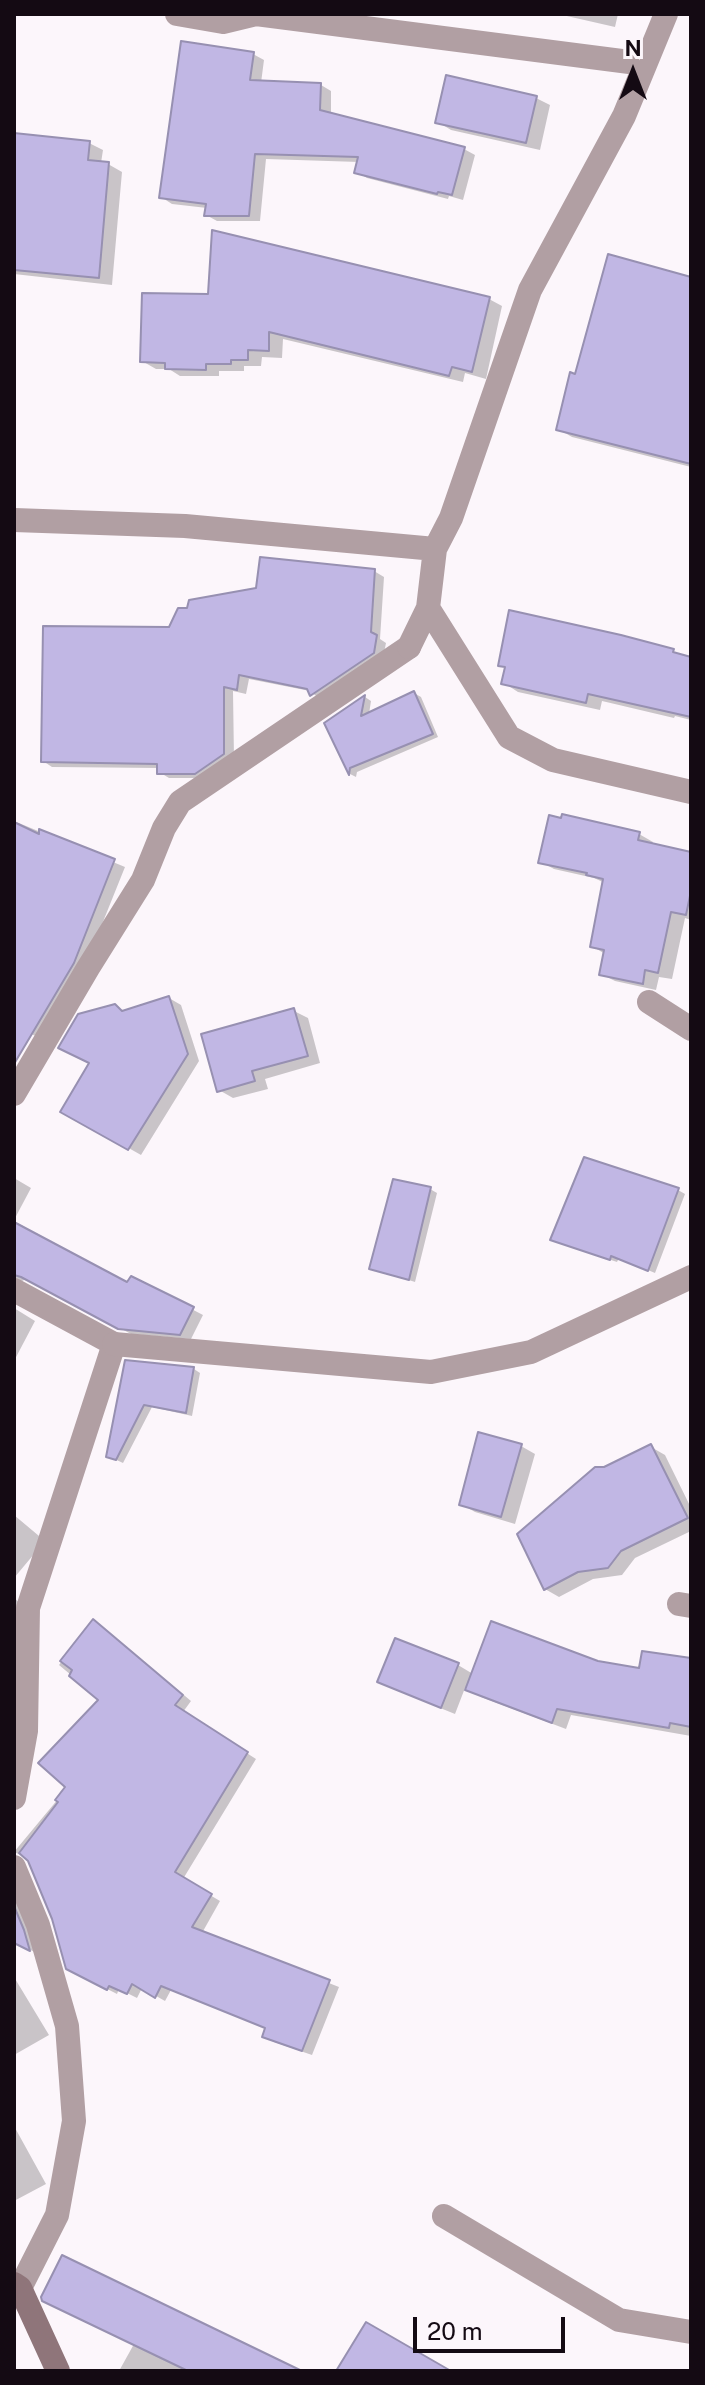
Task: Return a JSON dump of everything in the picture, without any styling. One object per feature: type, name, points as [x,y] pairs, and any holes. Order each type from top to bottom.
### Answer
[{"type":"main road","points":[[17,2286],[58,2371]]},
{"type":"street","points":[[177,14],[223,22],[256,14],[645,64]]},
{"type":"street","points":[[14,1094],[143,880],[164,828],[180,802],[409,647],[428,608],[435,549],[451,518],[530,290],[624,116],[666,14]]},
{"type":"street","points":[[14,520],[185,526],[435,549]]},
{"type":"street","points":[[428,608],[509,737],[553,760],[691,792]]},
{"type":"street","points":[[649,1002],[691,1029]]},
{"type":"street","points":[[14,1290],[114,1344],[431,1372],[531,1352],[691,1277]]},
{"type":"street","points":[[14,1798],[26,1731],[28,1608],[114,1344]]},
{"type":"street","points":[[14,1867],[38,1925],[67,2026],[74,2121],[57,2215],[17,2286]]},
{"type":"street","points":[[444,2216],[619,2320],[691,2332]]},
{"type":"building","points":[[181,41],[254,52],[250,80],[321,83],[320,110],[465,147],[452,195],[354,173],[358,157],[255,154],[249,216],[204,216],[206,204],[159,198]]},
{"type":"building","points":[[446,75],[537,96],[526,143],[435,123]]},
{"type":"building","points":[[14,133],[90,141],[88,160],[109,162],[99,278],[14,270]]},
{"type":"building","points":[[212,230],[490,297],[472,372],[452,367],[449,376],[269,332],[269,351],[248,350],[248,360],[206,364],[206,370],[165,369],[165,363],[140,362],[142,293],[208,294]]},
{"type":"building","points":[[608,254],[691,277],[691,464],[556,430],[570,372],[575,374]]},
{"type":"building","points":[[260,557],[375,569],[371,632],[377,635],[374,653],[310,696],[307,689],[239,675],[237,690],[224,687],[224,754],[195,774],[157,774],[157,764],[41,762],[43,626],[169,627],[178,608],[187,608],[189,600],[256,588]]},
{"type":"building","points":[[509,610],[621,635],[674,649],[673,652],[691,657],[691,717],[588,694],[586,703],[501,684],[505,667],[498,666]]},
{"type":"building","points":[[414,691],[433,734],[350,768],[349,775],[324,723],[365,695],[361,716]]},
{"type":"building","points":[[562,814],[640,832],[638,840],[691,852],[691,891],[686,915],[671,912],[658,973],[645,970],[643,984],[599,975],[604,950],[590,947],[603,879],[538,863],[549,815],[561,818]]},
{"type":"building","points":[[14,822],[39,834],[39,829],[115,859],[74,963],[14,1064]]},
{"type":"building","points":[[169,996],[188,1054],[128,1150],[60,1112],[89,1063],[58,1048],[78,1014],[115,1004],[122,1011]]},
{"type":"building","points":[[294,1008],[308,1056],[252,1071],[255,1081],[217,1092],[201,1034]]},
{"type":"building","points":[[584,1157],[679,1188],[648,1271],[611,1256],[610,1260],[550,1240]]},
{"type":"building","points":[[393,1179],[431,1187],[409,1280],[369,1269]]},
{"type":"building","points":[[14,1222],[127,1282],[131,1276],[194,1307],[180,1335],[118,1329],[14,1275]]},
{"type":"building","points":[[125,1360],[194,1367],[186,1413],[144,1405],[116,1460],[106,1457]]},
{"type":"building","points":[[478,1432],[522,1444],[501,1517],[459,1505]]},
{"type":"building","points":[[651,1444],[688,1518],[621,1551],[608,1568],[578,1572],[544,1590],[517,1534],[595,1467],[604,1467]]},
{"type":"building","points":[[93,1619],[183,1695],[175,1705],[248,1752],[175,1872],[212,1894],[192,1927],[330,1980],[302,2051],[262,2037],[265,2028],[161,1986],[155,1998],[132,1984],[127,1994],[109,1986],[107,1990],[66,1969],[52,1919],[28,1861],[19,1853],[58,1802],[55,1800],[65,1787],[38,1763],[98,1700],[69,1676],[72,1670],[60,1661]]},
{"type":"building","points":[[491,1621],[598,1661],[639,1668],[642,1651],[691,1658],[691,1727],[670,1723],[669,1728],[557,1709],[552,1723],[465,1690]]},
{"type":"building","points":[[395,1638],[459,1663],[441,1708],[377,1682]]},
{"type":"building","points":[[14,1906],[24,1930],[30,1951],[14,1943]]},
{"type":"building","points":[[62,2255],[302,2371],[188,2371],[42,2301],[41,2297]]},
{"type":"building","points":[[366,2322],[451,2371],[336,2371]]}]
